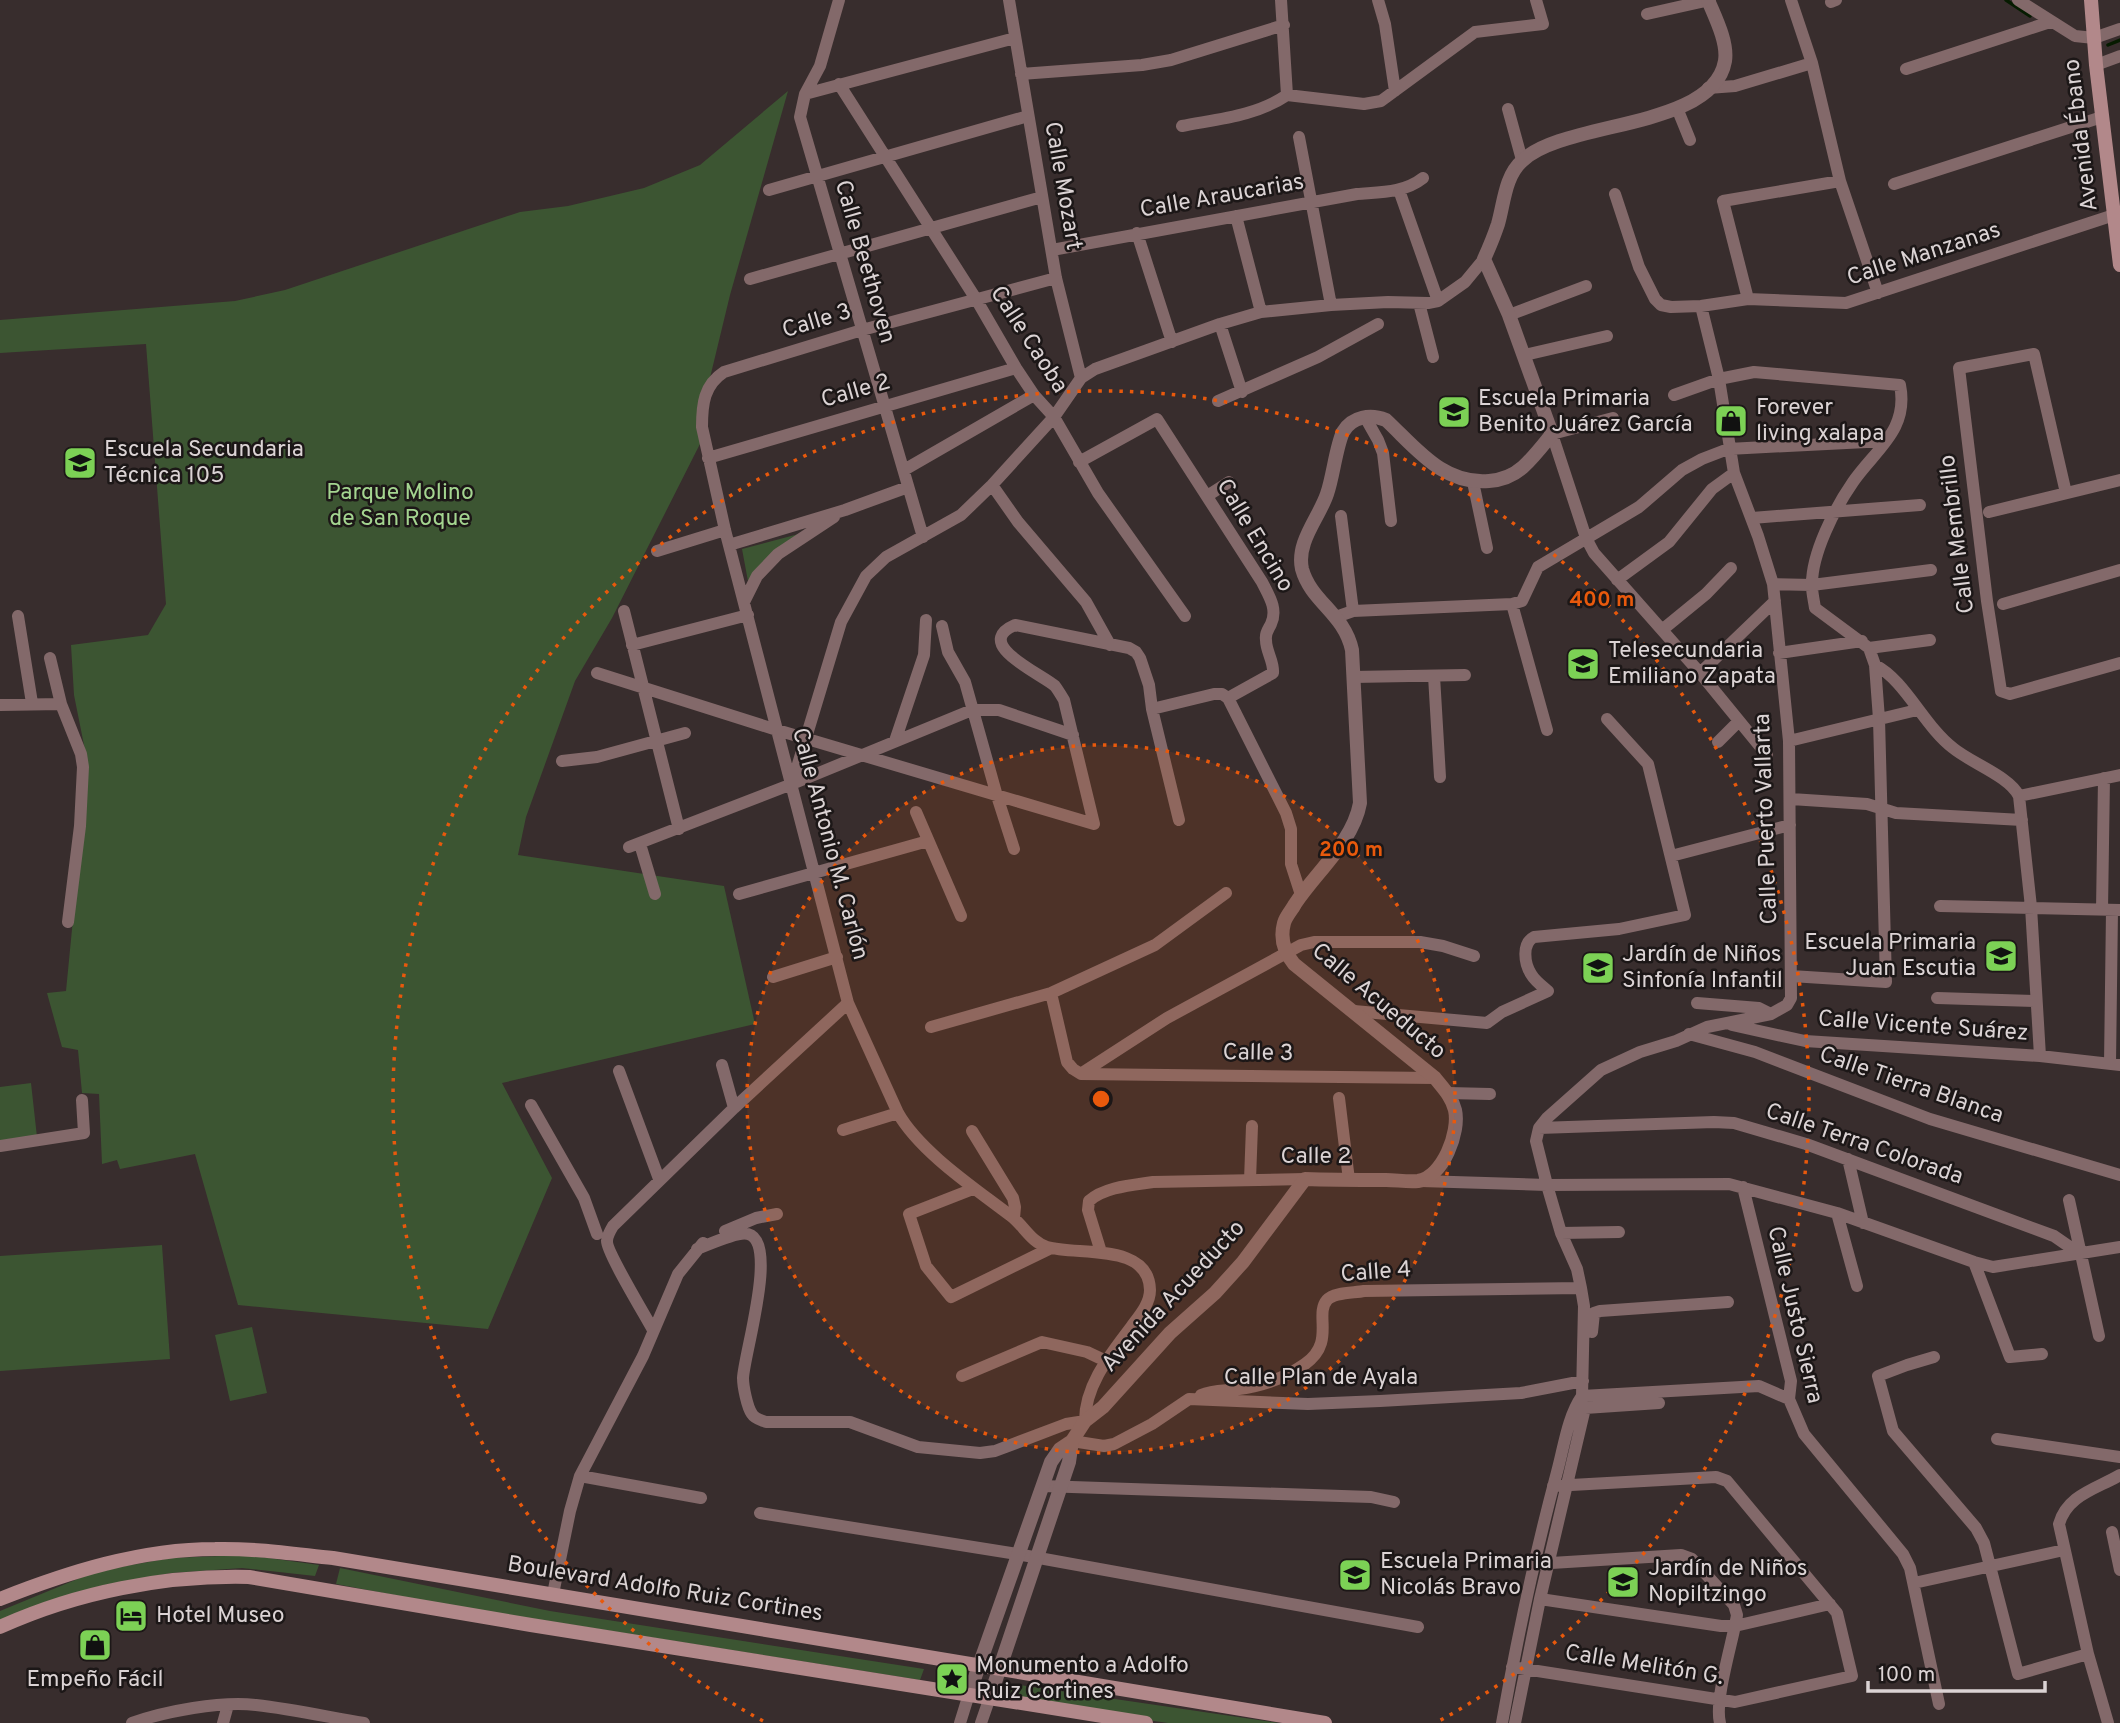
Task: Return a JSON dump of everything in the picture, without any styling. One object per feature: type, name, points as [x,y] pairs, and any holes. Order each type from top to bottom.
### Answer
[{"type":"main road","name":"Avenida Ébano","points":[[2091,0],[2096,65],[2120,265]]},
{"type":"main road","name":"Boulevard Adolfo Ruiz Cortines","points":[[0,1599],[55,1577],[97,1566],[172,1552],[254,1550],[333,1558],[1325,1723]]},
{"type":"main road","points":[[0,1627],[62,1604],[104,1593],[169,1580],[206,1576],[249,1577],[1146,1723]]},
{"type":"street","name":"Calle Mozart","points":[[1009,0],[1056,278],[1081,378]]},
{"type":"street","points":[[1281,0],[1287,95]]},
{"type":"street","points":[[1378,0],[1385,24],[1395,91]]},
{"type":"street","points":[[1182,126],[1254,111],[1287,95],[1364,104],[1381,101],[1475,32],[1543,24],[1536,0]]},
{"type":"street","points":[[792,784],[841,622],[866,576],[886,557],[961,515],[1054,417],[1081,378],[1095,369],[1261,312],[1331,305],[1438,301],[1465,282],[1484,259],[1497,228],[1511,176],[1522,160],[1560,141],[1677,108],[1708,88],[1720,75],[1725,60],[1724,44],[1709,0],[1647,14]]},
{"type":"street","points":[[1791,0],[1812,63],[1840,181],[1878,293]]},
{"type":"street","points":[[2018,0],[2075,36],[2094,38],[2120,29]]},
{"type":"street","name":"Calle Beethoven","points":[[841,1],[820,65],[804,94],[800,117],[923,537]]},
{"type":"street","points":[[1906,69],[2050,22]]},
{"type":"street","points":[[1021,74],[1142,65],[1171,60],[1284,25]]},
{"type":"street","points":[[804,94],[1015,38]]},
{"type":"street","points":[[2096,65],[2120,56]]},
{"type":"street","points":[[1708,88],[1735,86],[1812,63]]},
{"type":"street","name":"Calle Caoba","points":[[839,84],[976,299],[1016,368],[1034,395],[1054,417],[1098,493],[1185,616]]},
{"type":"street","points":[[1677,108],[1690,140]]},
{"type":"street","points":[[1508,109],[1522,160]]},
{"type":"street","points":[[769,190],[1028,116]]},
{"type":"street","points":[[1894,184],[2102,117]]},
{"type":"street","points":[[1299,137],[1331,305]]},
{"type":"street","points":[[1423,178],[1414,185],[1399,190],[1438,301]]},
{"type":"street","points":[[1748,299],[1723,201],[1840,181]]},
{"type":"street","name":"Calle Araucarias","points":[[1052,250],[1357,194],[1399,190]]},
{"type":"street","name":"Calle Manzanas","points":[[1615,194],[1639,267],[1655,299],[1661,305],[1701,306],[1748,299],[1846,303],[2114,215]]},
{"type":"street","points":[[750,279],[1042,197]]},
{"type":"street","points":[[1236,216],[1261,312]]},
{"type":"street","points":[[1138,233],[1172,342]]},
{"type":"street","points":[[1484,259],[1525,355],[1586,538],[1594,553],[1700,673],[1767,755]]},
{"type":"street","name":"Calle 3","points":[[713,379],[724,372],[862,330],[1056,278]]},
{"type":"street","points":[[1509,315],[1586,286]]},
{"type":"street","points":[[1419,303],[1433,357]]},
{"type":"street","name":"Calle Puerto Vallarta","points":[[1701,306],[1718,379],[1728,449],[1773,584],[1789,741],[1791,998],[1787,1005],[1771,1014]]},
{"type":"street","points":[[1220,324],[1242,392]]},
{"type":"street","points":[[1218,401],[1318,357],[1378,324]]},
{"type":"street","points":[[1525,355],[1607,336]]},
{"type":"street","name":"Calle Membrillo","points":[[2066,493],[2034,354],[1959,369],[2000,689],[2003,694],[2010,694],[2120,663]]},
{"type":"street","name":"Calle 2","points":[[708,458],[1016,368]]},
{"type":"street","points":[[1674,396],[1718,379],[1754,372],[1900,385],[1903,403],[1898,424],[1853,481],[1835,512],[1818,552],[1812,585],[1815,608],[1865,644],[1875,665],[1883,809],[1886,982],[1791,976]]},
{"type":"street","name":"Calle Antonio M. Carlón","points":[[713,379],[702,410],[702,427],[708,458],[848,1003],[906,1129],[973,1189],[1014,1218],[1036,1241],[1051,1248]]},
{"type":"street","points":[[904,470],[1034,395]]},
{"type":"street","points":[[1391,521],[1383,453],[1365,417],[1376,416],[1385,420],[1440,471],[1473,482],[1510,476],[1522,468],[1552,434],[1613,418]]},
{"type":"street","name":"Calle Acueducto","points":[[1365,417],[1353,422],[1344,431],[1326,497],[1303,544],[1301,566],[1309,587],[1346,628],[1350,638],[1360,803],[1357,819],[1284,921],[1282,940],[1286,954],[1294,964],[1435,1078],[1448,1093],[1455,1110],[1454,1138],[1448,1153],[1437,1168],[1421,1181]]},
{"type":"street","name":"Calle Encino","points":[[1079,461],[1157,419],[1262,582],[1274,613],[1266,632],[1265,643],[1274,666],[1273,673],[1225,696]]},
{"type":"street","points":[[1336,617],[1353,611],[1512,604],[1522,601],[1538,567],[1639,507],[1682,470],[1702,458],[1728,449],[1886,442]]},
{"type":"street","points":[[1617,580],[1669,542],[1712,489],[1734,472]]},
{"type":"street","points":[[1989,512],[2120,480]]},
{"type":"street","points":[[1207,496],[1229,482]]},
{"type":"street","points":[[1473,482],[1487,548]]},
{"type":"street","points":[[992,485],[1018,522],[1086,602],[1110,645]]},
{"type":"street","points":[[729,545],[845,510],[908,487]]},
{"type":"street","points":[[1752,518],[1920,505]]},
{"type":"street","points":[[744,602],[757,576],[778,554],[845,510]]},
{"type":"street","points":[[1341,516],[1353,611]]},
{"type":"street","points":[[657,551],[725,530]]},
{"type":"street","points":[[1662,630],[1706,594],[1731,568]]},
{"type":"street","points":[[1773,584],[1812,585],[1931,570]]},
{"type":"street","points":[[2003,604],[2120,570]]},
{"type":"street","points":[[1700,673],[1775,601]]},
{"type":"street","points":[[1512,604],[1547,730]]},
{"type":"street","points":[[624,611],[679,829]]},
{"type":"street","points":[[632,645],[748,615]]},
{"type":"street","points":[[18,616],[32,703]]},
{"type":"street","points":[[895,741],[924,655],[926,620]]},
{"type":"street","points":[[597,673],[777,730],[1094,824],[1064,700],[1055,687],[1009,656],[1003,648],[1002,636],[1007,628],[1015,625],[1129,648],[1136,652],[1149,685],[1152,709],[1179,820]]},
{"type":"street","points":[[942,626],[948,652],[965,682],[996,796],[1014,849]]},
{"type":"street","points":[[1779,653],[1930,640]]},
{"type":"street","points":[[50,658],[61,704],[81,754],[83,767],[80,827],[68,922]]},
{"type":"street","points":[[1875,665],[1891,676],[1917,710],[1952,748],[2009,784],[2019,796],[2031,907],[2040,1056]]},
{"type":"street","points":[[1353,677],[1465,675]]},
{"type":"street","points":[[1434,676],[1440,777]]},
{"type":"street","points":[[1152,709],[1225,696],[1286,813],[1291,829],[1292,864],[1301,895]]},
{"type":"street","points":[[0,705],[61,704]]},
{"type":"street","points":[[655,894],[635,846],[972,710],[999,710],[1073,735]]},
{"type":"street","points":[[1789,741],[1917,710]]},
{"type":"street","points":[[1354,1012],[1487,1023],[1502,1012],[1548,991],[1529,972],[1525,946],[1529,939],[1619,929],[1685,915],[1648,764],[1606,719]]},
{"type":"street","points":[[1717,742],[1740,722]]},
{"type":"street","points":[[562,761],[597,757],[685,733]]},
{"type":"street","points":[[2019,796],[2120,775]]},
{"type":"street","points":[[2104,778],[2115,1065]]},
{"type":"street","points":[[1791,799],[1867,804],[1896,813],[2022,820]]},
{"type":"street","points":[[916,812],[961,916]]},
{"type":"street","points":[[1671,856],[1790,825]]},
{"type":"street","points":[[739,894],[928,841]]},
{"type":"street","points":[[931,1027],[1051,993],[1155,945],[1226,893]]},
{"type":"street","points":[[1940,906],[2111,910]]},
{"type":"street","points":[[1051,993],[1067,1062],[1082,1074],[1167,1018],[1301,944],[1420,942],[1474,956]]},
{"type":"street","points":[[772,976],[837,957]]},
{"type":"street","points":[[1937,998],[2036,1001]]},
{"type":"street","points":[[602,1236],[659,1179],[848,1003]]},
{"type":"street","points":[[1697,1003],[1759,1008],[1771,1014]]},
{"type":"street","points":[[1583,1402],[1584,1306],[1577,1269],[1561,1233],[1547,1185],[1536,1141],[1539,1128],[1601,1070],[1689,1034],[1725,1023],[1771,1014]]},
{"type":"street","name":"Calle Vicente Suárez","points":[[1725,1023],[1805,1041],[2040,1056],[2115,1065]]},
{"type":"street","name":"Calle Tierra Blanca","points":[[1689,1034],[1755,1052],[1930,1119],[2120,1175]]},
{"type":"street","points":[[722,1065],[734,1108]]},
{"type":"street","points":[[619,1071],[659,1179]]},
{"type":"street","name":"Calle 3","points":[[1082,1074],[1435,1078]]},
{"type":"street","points":[[1448,1093],[1490,1094]]},
{"type":"street","points":[[1339,1098],[1349,1180]]},
{"type":"street","points":[[0,1146],[84,1133],[82,1100]]},
{"type":"street","points":[[531,1105],[584,1198],[608,1250],[635,1293],[653,1330]]},
{"type":"street","points":[[843,1130],[898,1113]]},
{"type":"street","name":"Calle Terra Colorada","points":[[1539,1128],[1734,1123],[1806,1143],[2054,1236],[2080,1254]]},
{"type":"street","points":[[1251,1181],[1252,1126]]},
{"type":"street","points":[[972,1131],[1013,1198],[1014,1218]]},
{"type":"street","points":[[1848,1159],[1863,1223]]},
{"type":"street","points":[[558,1170],[602,1236]]},
{"type":"street","name":"Calle 2","points":[[1101,1252],[1088,1210],[1089,1201],[1095,1195],[1132,1185],[1305,1180],[1547,1185],[1728,1184],[1837,1213],[1974,1262],[2001,1266],[2120,1247]]},
{"type":"street","name":"Avenida Acueducto","points":[[981,1723],[1069,1462],[1072,1441],[1085,1420],[1103,1407],[1170,1333],[1215,1293],[1243,1262],[1305,1180]]},
{"type":"street","name":"Calle Justo Sierra","points":[[1743,1187],[1791,1381],[1789,1399],[1804,1434],[1902,1554],[1914,1583],[1939,1704]]},
{"type":"street","points":[[697,1249],[744,1233],[752,1235],[758,1242],[761,1252],[759,1291],[743,1379],[751,1414],[757,1419],[766,1422],[850,1422],[918,1447],[979,1453],[995,1451],[1066,1424],[1085,1420],[1085,1402],[1106,1361],[1145,1308],[1150,1287],[1146,1273],[1138,1263],[1101,1252],[1051,1248],[951,1297],[926,1266],[909,1214],[973,1189]]},
{"type":"street","points":[[2069,1200],[2099,1336]]},
{"type":"street","points":[[1837,1213],[1857,1286]]},
{"type":"street","points":[[553,1594],[580,1476],[643,1356],[678,1274],[707,1238],[757,1218],[777,1214]]},
{"type":"street","points":[[1561,1233],[1619,1232]]},
{"type":"street","points":[[1974,1262],[2010,1357],[2042,1354]]},
{"type":"street","name":"Calle 4","points":[[1189,1399],[1205,1393],[1262,1385],[1283,1377],[1315,1357],[1324,1331],[1324,1308],[1327,1300],[1334,1296],[1364,1291],[1581,1288]]},
{"type":"street","points":[[1583,1357],[1592,1345],[1594,1313],[1728,1302]]},
{"type":"street","points":[[962,1376],[1041,1342],[1087,1352],[1106,1361]]},
{"type":"street","points":[[1934,1357],[1878,1376],[1893,1431],[1976,1528],[1984,1543],[2018,1674],[2088,1654]]},
{"type":"street","name":"Calle Plan de Ayala","points":[[1189,1399],[1308,1404],[1380,1401],[1521,1393],[1583,1381]]},
{"type":"street","points":[[1516,1723],[1518,1667],[1560,1486],[1574,1408],[1583,1402],[1759,1386],[1789,1399]]},
{"type":"street","points":[[1072,1441],[1104,1446],[1114,1444],[1152,1424],[1189,1399]]},
{"type":"street","points":[[1583,1402],[1659,1404]]},
{"type":"street","points":[[1997,1439],[2120,1457]]},
{"type":"street","name":"Avenida Acueducto","points":[[960,1723],[1051,1462],[1060,1449],[1072,1441]]},
{"type":"street","points":[[2108,1723],[2088,1654],[2059,1524],[2069,1504],[2120,1475]]},
{"type":"street","points":[[580,1476],[701,1498]]},
{"type":"street","points":[[1540,1599],[1721,1626],[1735,1626],[1830,1604],[1727,1481],[1716,1477],[1560,1486]]},
{"type":"street","points":[[1042,1486],[1371,1497],[1394,1502]]},
{"type":"street","points":[[760,1513],[1035,1557],[1418,1627]]},
{"type":"street","points":[[2112,1532],[2120,1570]]},
{"type":"street","points":[[1914,1583],[2064,1549]]},
{"type":"street","points":[[1541,1564],[1681,1555],[1692,1559],[1734,1605],[1737,1615],[1720,1700],[1720,1723]]},
{"type":"street","points":[[1502,1723],[1540,1599],[1541,1564]]},
{"type":"street","name":"Calle Melitón G.","points":[[1518,1667],[1735,1702],[1852,1676],[1837,1614],[1830,1604]]},
{"type":"street","points":[[132,1723],[162,1715],[254,1705],[364,1723]]},
{"type":"street","points":[[223,1723],[228,1706]]},
{"type":"green space","name":"Parque Molino de San Roque","points":[[788,91],[730,295],[708,386],[703,438],[612,618],[575,681],[526,817],[518,855],[724,886],[755,1024],[502,1083],[552,1178],[488,1329],[238,1305],[195,1154],[120,1169],[117,1160],[102,1164],[99,1094],[82,1093],[78,1050],[62,1047],[47,993],[66,991],[88,765],[74,695],[71,645],[148,635],[166,604],[146,344],[0,353],[0,320],[235,301],[285,290],[520,212],[568,206],[644,188],[700,165]]},
{"type":"green space","points":[[821,528],[780,554],[750,592],[742,549]]},
{"type":"green space","points":[[31,1083],[37,1137],[0,1141],[0,1087]]},
{"type":"green space","points":[[162,1245],[170,1359],[0,1371],[0,1256]]},
{"type":"green space","points":[[252,1327],[267,1393],[230,1401],[215,1335]]},
{"type":"green space","points":[[246,1555],[319,1565],[315,1576],[242,1568],[171,1573],[100,1586],[0,1627],[0,1611],[97,1571],[171,1558]]},
{"type":"green space","points":[[340,1568],[550,1611],[924,1669],[920,1680],[452,1606],[336,1584]]},
{"type":"green space","points":[[1013,1684],[1279,1723],[1168,1723],[1008,1700]]},
{"type":"waterway","points":[[2006,0],[2030,16]]},
{"type":"waterway","points":[[2108,45],[2120,40]]},
{"type":"place","name":"Escuela Primaria Benito Juárez García","points":[[1454,412]]},
{"type":"place","name":"Forever living xalapa","points":[[1731,421]]},
{"type":"place","name":"Escuela Secundaria Técnica 105","points":[[80,463]]},
{"type":"place","name":"Telesecundaria Emiliano Zapata","points":[[1583,664]]},
{"type":"place","name":"Escuela Primaria Juan Escutia","points":[[2001,956]]},
{"type":"place","name":"Jardín de Niños Sinfonía Infantil","points":[[1598,968]]},
{"type":"place","name":"Escuela Primaria Nicolás Bravo","points":[[1355,1575]]},
{"type":"place","name":"Jardín de Niños Nopiltzingo","points":[[1623,1582]]},
{"type":"place","name":"Hotel Museo","points":[[131,1616]]},
{"type":"place","name":"Empeño Fácil","points":[[95,1645]]},
{"type":"place","name":"Monumento a Adolfo Ruiz Cortines","points":[[952,1679]]}]
